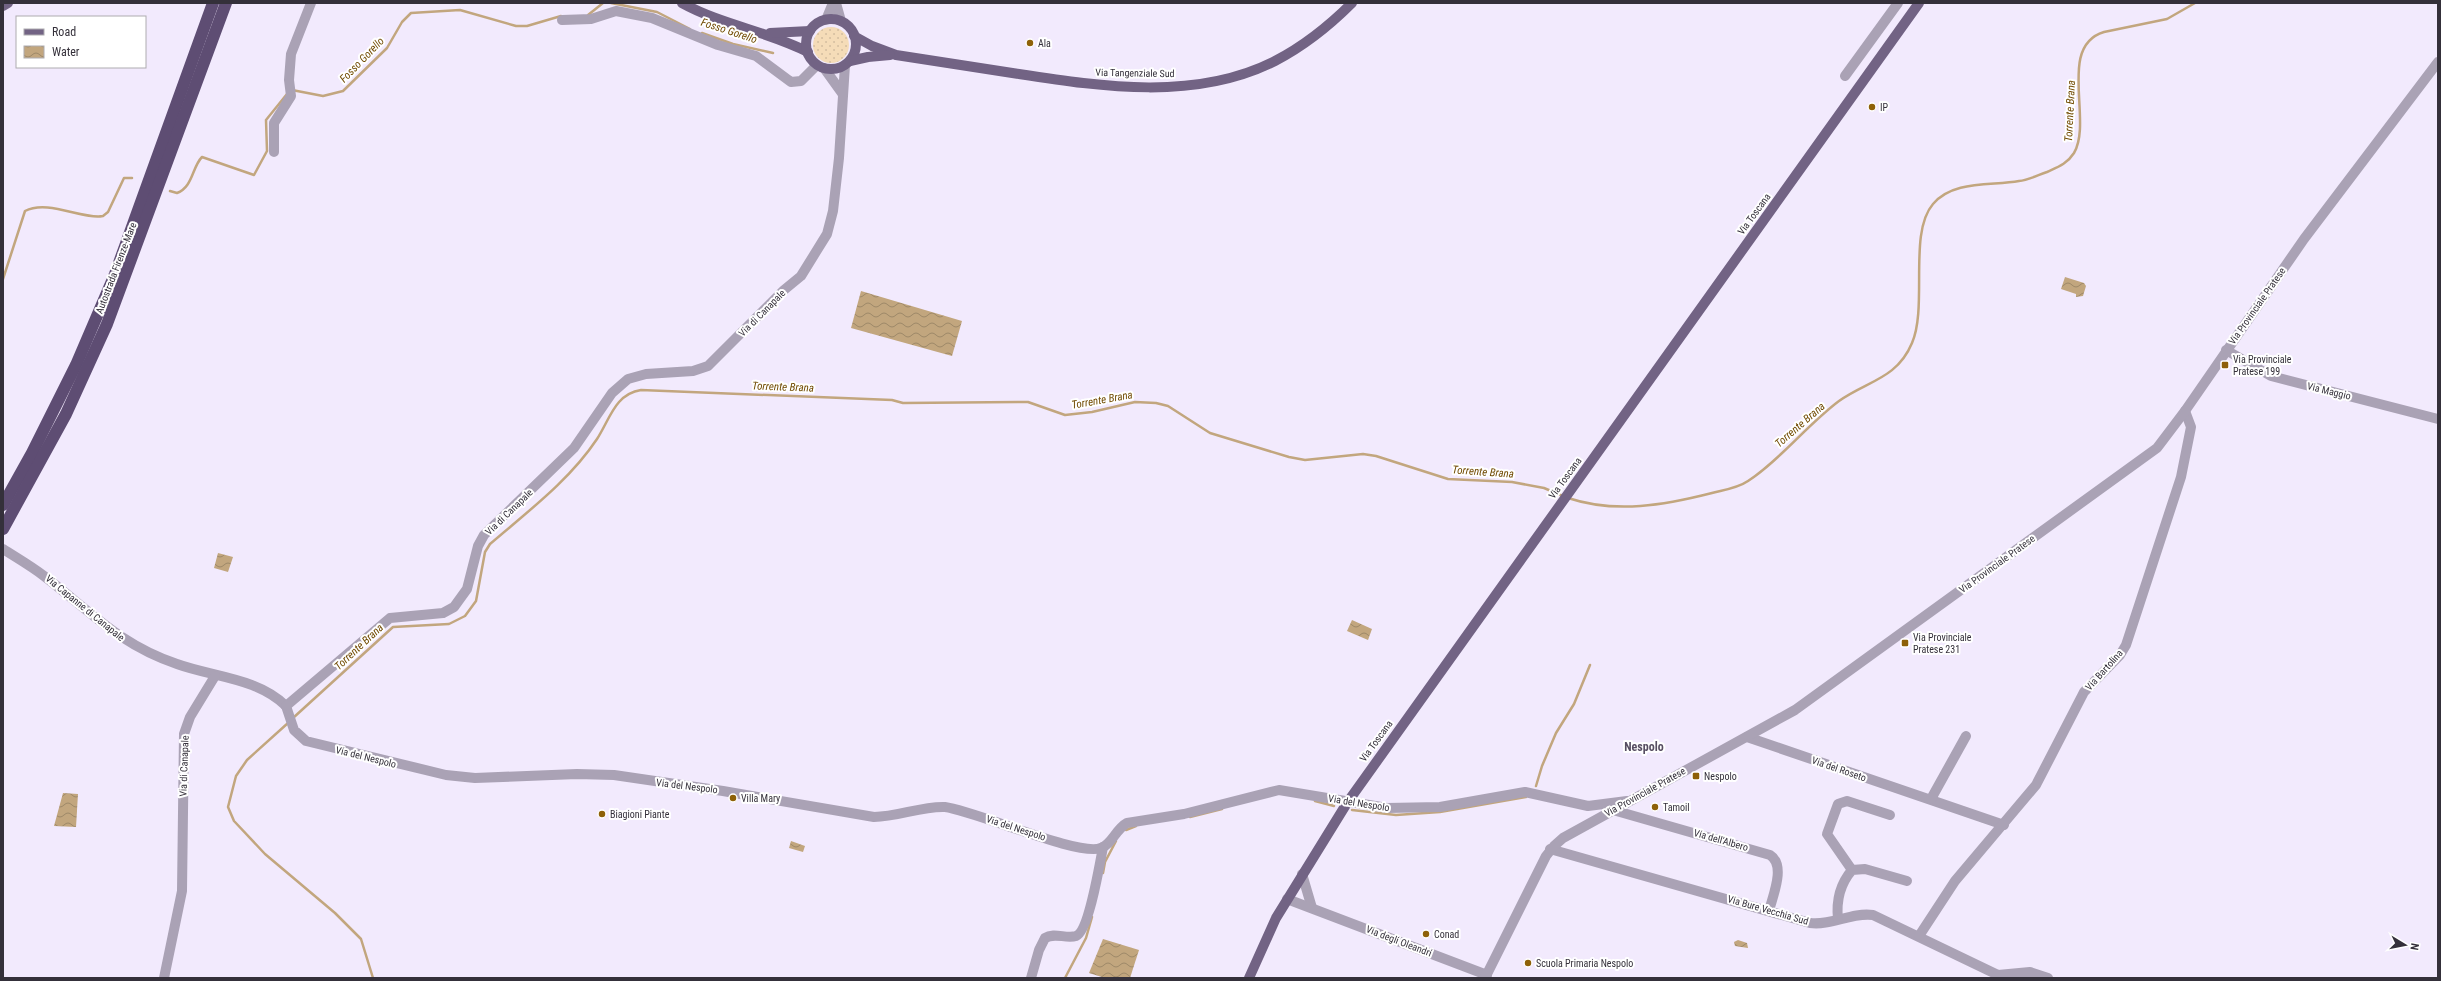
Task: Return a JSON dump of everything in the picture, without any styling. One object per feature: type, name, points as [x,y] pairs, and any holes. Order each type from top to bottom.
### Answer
[{"type":"highway","name":"Autostrada Firenze-Mare","points":[[3,504],[32,453],[73,371],[115,274],[213,3]]},
{"type":"highway","name":"Autostrada Firenze-Mare","points":[[3,530],[56,433],[107,324],[226,3]]},
{"type":"main road","points":[[3,6],[8,3]]},
{"type":"main road","points":[[682,3],[715,19],[762,32],[808,52],[820,66]]},
{"type":"main road","name":"Via Tangenziale Sud","points":[[820,66],[835,69],[847,63],[874,56],[896,55],[1098,85],[1144,88],[1198,85],[1246,73],[1274,62],[1318,34],[1352,3]]},
{"type":"main road","name":"Via Toscana","points":[[1249,978],[1270,930],[1287,899],[1347,802],[1920,3]]},
{"type":"main road","points":[[808,52],[806,41],[810,31],[817,24],[826,20],[841,21]]},
{"type":"main road","name":"Via Tangenziale Sud","points":[[841,21],[850,28],[854,36],[872,46],[896,55]]},
{"type":"main road","points":[[762,32],[783,33],[810,31]]},
{"type":"main road","points":[[847,63],[856,46],[854,36]]},
{"type":"street","points":[[274,152],[274,123],[290,90],[291,54],[311,3]]},
{"type":"street","points":[[826,20],[834,3]]},
{"type":"street","points":[[834,3],[841,21]]},
{"type":"street","points":[[1845,76],[1898,3]]},
{"type":"street","points":[[562,20],[591,19],[616,11],[652,18],[718,45],[756,56],[791,82],[801,80],[820,66],[842,93]]},
{"type":"street","name":"Via Provinciale Pratese","points":[[1486,976],[1550,849],[1563,838],[1627,801],[1795,710],[1834,684],[2147,457],[2162,442],[2185,412],[2226,350],[2304,239],[2438,62]]},
{"type":"street","name":"Via di Canapale","points":[[287,709],[390,618],[443,613],[454,607],[467,589],[478,546],[484,535],[574,448],[618,388],[628,379],[646,374],[693,371],[708,366],[784,290],[802,276],[827,234],[831,220],[843,118],[842,93],[847,63]]},
{"type":"street","name":"Via Maggio","points":[[2226,350],[2271,376],[2438,419]]},
{"type":"street","name":"Via Bartolina","points":[[1919,936],[1951,886],[2004,825],[2036,785],[2084,692],[2120,655],[2126,645],[2181,477],[2191,428],[2185,412]]},
{"type":"street","name":"Via Capanne di Canapale","points":[[3,549],[27,564],[129,643],[177,665],[215,676]]},
{"type":"street","points":[[215,676],[266,690],[287,709]]},
{"type":"street","name":"Via di Canapale","points":[[164,978],[182,891],[184,734],[190,717],[215,676]]},
{"type":"street","name":"Via del Nespolo","points":[[287,709],[294,730],[301,738],[311,743],[446,776],[495,778],[577,774],[614,775],[723,791],[874,817],[892,816],[932,807],[946,807],[1073,845],[1096,849],[1103,847]]},
{"type":"street","points":[[1931,799],[1966,736]]},
{"type":"street","name":"Via del Roseto","points":[[1747,737],[2004,825]]},
{"type":"street","name":"Via del Nespolo","points":[[1031,978],[1039,950],[1045,938],[1051,936],[1074,936],[1080,932],[1088,912],[1103,847],[1117,830],[1127,823],[1184,814],[1271,791],[1295,791],[1378,808],[1422,808],[1525,792],[1584,806],[1627,801]]},
{"type":"street","points":[[1852,870],[1827,834],[1838,804],[1848,801],[1890,815]]},
{"type":"street","name":"Via dell'Albero","points":[[1613,810],[1770,855],[1776,860],[1778,868],[1769,911]]},
{"type":"street","name":"Via Bure Vecchia Sud","points":[[1550,849],[1814,923],[1860,914],[1873,916],[1919,936],[1998,975],[2030,972],[2048,978]]},
{"type":"street","points":[[1838,919],[1838,895],[1844,879],[1852,870],[1865,869],[1907,881]]},
{"type":"street","points":[[1302,874],[1312,908]]},
{"type":"street","name":"Via degli Oleandri","points":[[1287,899],[1486,976]]},
{"type":"shaded area","points":[[835,27],[844,32],[848,38],[848,52],[844,58],[835,63],[827,63],[818,58],[814,52],[813,41],[818,32],[824,28]]},
{"type":"water","points":[[2065,277],[2084,283],[2086,286],[2083,296],[2076,297],[2076,294],[2061,289]]},
{"type":"water","points":[[861,291],[962,321],[952,356],[851,328]]},
{"type":"water","points":[[218,553],[233,557],[228,572],[214,568]]},
{"type":"water","points":[[1352,620],[1372,629],[1368,640],[1347,631]]},
{"type":"water","points":[[63,793],[78,794],[76,827],[54,826]]},
{"type":"water","points":[[791,841],[805,846],[803,852],[789,848]]},
{"type":"water","points":[[1103,939],[1139,950],[1130,978],[1105,978],[1089,973]]},
{"type":"water","points":[[1738,940],[1747,943],[1748,948],[1735,946],[1734,942]]},
{"type":"waterway","name":"Fosso Gorello","points":[[588,15],[603,3]]},
{"type":"waterway","name":"Fosso Gorello","points":[[611,3],[657,12],[690,29]]},
{"type":"waterway","name":"Torrente Brana","points":[[1568,498],[1604,506],[1640,506],[1676,501],[1726,490],[1740,485],[1760,473],[1827,410],[1850,394],[1890,372],[1906,355],[1912,343],[1916,328],[1919,310],[1921,233],[1926,217],[1933,204],[1941,196],[1962,187],[2026,180],[2059,167],[2065,163],[2074,153],[2079,139],[2079,68],[2082,52],[2090,40],[2104,32],[2167,19],[2195,3]]},
{"type":"waterway","name":"Fosso Gorello","points":[[292,90],[323,96],[343,91],[387,48],[402,22],[411,13],[460,10],[516,26],[527,26],[561,16]]},
{"type":"waterway","name":"Fosso Gorello","points":[[702,33],[733,44],[773,53]]},
{"type":"waterway","name":"Fosso Gorello","points":[[170,191],[177,193],[186,186],[202,157],[254,175],[267,151],[266,120],[287,94]]},
{"type":"waterway","name":"Fosso Gorello","points":[[3,279],[25,211],[44,207],[86,215],[103,216],[108,212],[124,178],[132,178]]},
{"type":"waterway","name":"Torrente Brana","points":[[293,718],[393,627],[449,624],[465,616],[476,601],[485,552],[490,544],[533,508],[574,469],[597,439],[614,408],[619,402],[632,392],[641,390],[892,400],[903,403],[1028,402],[1065,415],[1092,412],[1135,402],[1156,403],[1168,406],[1210,433],[1289,457],[1305,460],[1363,454],[1376,456],[1448,479],[1512,482],[1544,488],[1563,496]]},
{"type":"waterway","points":[[1536,786],[1542,766],[1556,733],[1574,704],[1590,665]]},
{"type":"waterway","name":"Torrente Brana","points":[[288,723],[247,760],[236,776],[228,807],[234,821],[265,854],[335,913],[361,939],[373,978]]},
{"type":"waterway","points":[[1352,810],[1396,815],[1440,812],[1526,797]]},
{"type":"waterway","points":[[1315,801],[1334,806]]},
{"type":"waterway","points":[[1190,817],[1222,809]]},
{"type":"waterway","points":[[1126,830],[1136,826]]},
{"type":"waterway","points":[[1103,873],[1105,862],[1116,841]]},
{"type":"waterway","points":[[1065,978],[1086,938],[1092,917]]},
{"type":"place","name":"Ala","points":[[1030,43]]},
{"type":"place","name":"IP","points":[[1872,107]]},
{"type":"place","name":"Via Provinciale Pratese 199","points":[[2225,365]]},
{"type":"place","name":"Via Provinciale Pratese 231","points":[[1905,643]]},
{"type":"place","name":"Nespolo","points":[[1696,776]]},
{"type":"place","name":"Villa Mary","points":[[733,798]]},
{"type":"place","name":"Tamoil","points":[[1655,807]]},
{"type":"place","name":"Biagioni Piante","points":[[602,814]]},
{"type":"place","name":"Conad","points":[[1426,934]]},
{"type":"place","name":"Scuola Primaria Nespolo","points":[[1528,963]]},
{"type":"district","name":"Nespolo","points":[[1644,747]]}]
